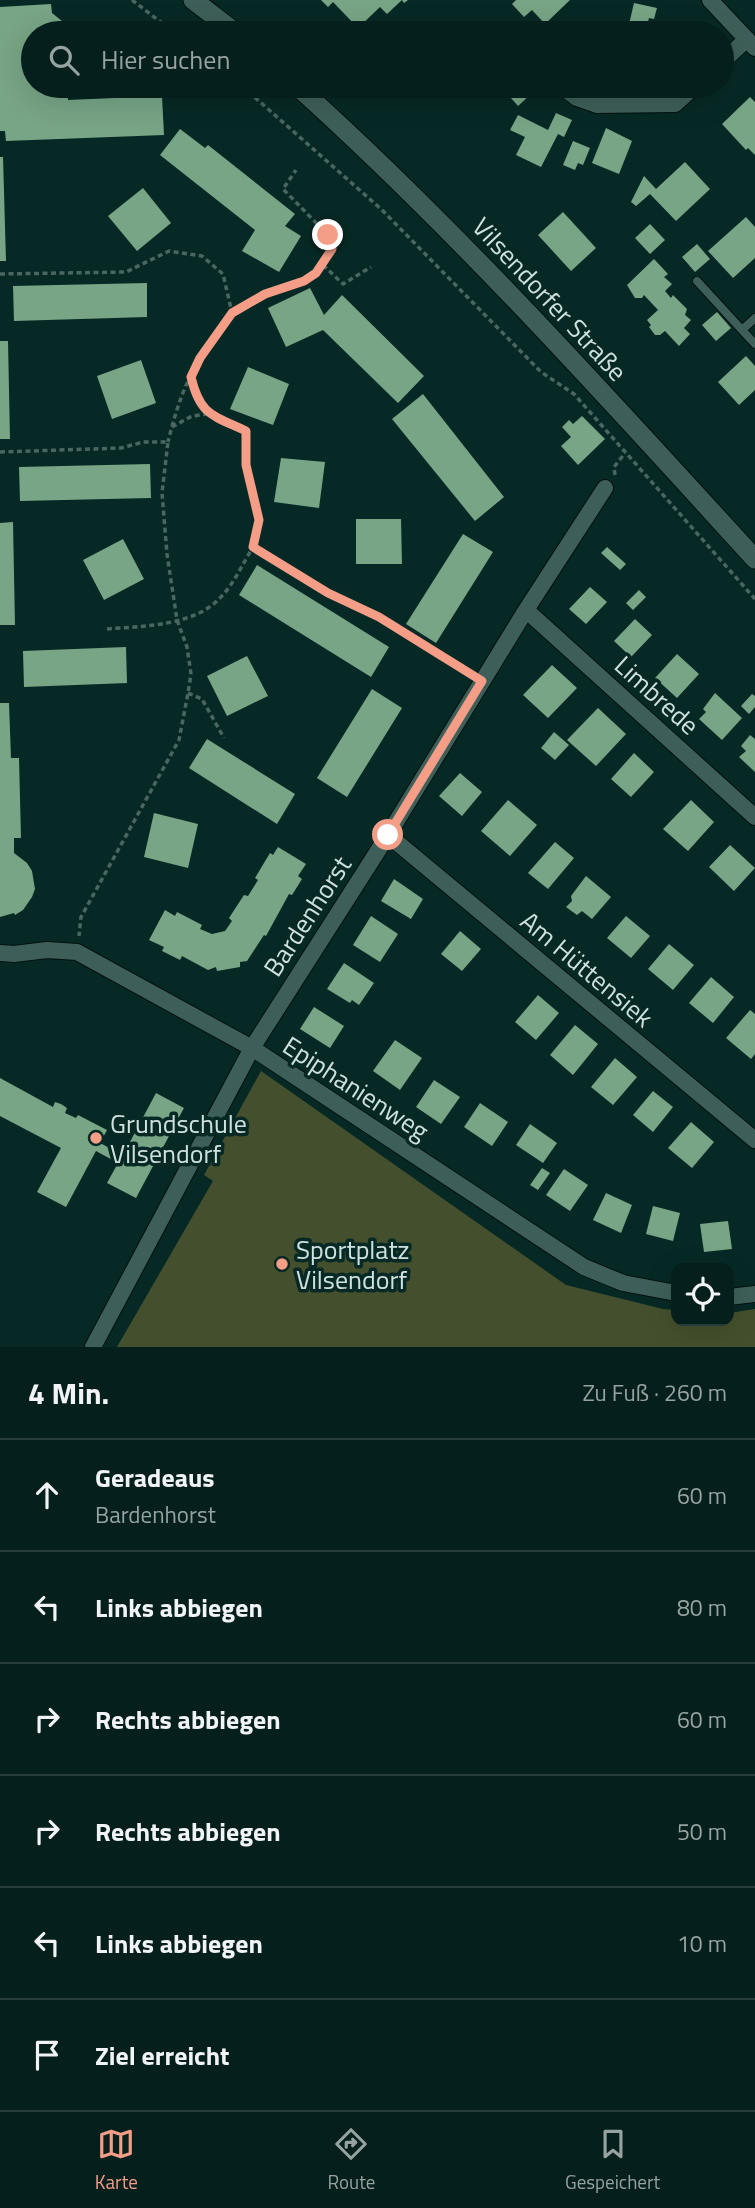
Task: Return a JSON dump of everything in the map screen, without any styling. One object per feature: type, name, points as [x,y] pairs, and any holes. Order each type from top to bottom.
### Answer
[{"type":"main road","points":[[194,0],[221,21]]},
{"type":"main road","name":"Vilsendorfer Straße","points":[[310,98],[451,232],[755,559]]},
{"type":"street","points":[[710,0],[730,21]]},
{"type":"street","points":[[734,25],[751,43],[734,54]]},
{"type":"street","points":[[577,98],[597,105],[675,104],[682,98]]},
{"type":"street","name":"Bardenhorst","points":[[93,1347],[252,1048],[605,488]]},
{"type":"street","name":"Limbrede","points":[[526,610],[755,817]]},
{"type":"street","name":"Am Hüttensiek","points":[[388,835],[755,1140]]},
{"type":"street","name":"Epiphanienweg","points":[[0,953],[47,950],[76,952],[252,1048],[584,1267],[623,1283],[671,1292]]},
{"type":"street","points":[[734,1296],[755,1294]]},
{"type":"lane","points":[[697,281],[755,344]]},
{"type":"lane","points":[[742,330],[755,318]]},
{"type":"path","points":[[132,0],[159,21]]},
{"type":"path","points":[[256,98],[381,209],[541,372],[574,394],[755,599]]},
{"type":"path","points":[[76,952],[82,918],[179,740],[188,693],[191,674],[187,647],[177,620],[167,554],[162,493],[168,442],[180,400],[200,358],[232,313],[265,294],[304,281],[323,265],[332,249],[328,235],[283,189],[296,170]]},
{"type":"path","points":[[0,274],[126,272],[169,251],[202,256],[223,274],[232,313]]},
{"type":"path","points":[[323,265],[343,284],[371,267]]},
{"type":"path","points":[[107,629],[177,620],[204,612],[222,597],[253,547],[259,520],[246,465],[246,431],[208,414],[196,398],[191,377]]},
{"type":"path","points":[[172,427],[192,416],[208,414]]},
{"type":"path","points":[[0,452],[121,448],[143,442],[168,442]]},
{"type":"path","points":[[253,547],[328,593],[379,617],[482,681]]},
{"type":"path","points":[[188,693],[202,699],[224,738]]},
{"type":"green space","points":[[261,1071],[566,1285],[671,1310],[671,1326],[734,1326],[734,1312],[755,1309],[755,1347],[117,1347],[213,1181],[204,1175]]},
{"type":"building","points":[[321,0],[402,0],[387,14],[380,7],[365,21],[351,21],[333,2],[328,7]]},
{"type":"building","points":[[516,0],[570,0],[548,21],[542,21],[532,10],[524,17],[512,4]]},
{"type":"building","points":[[634,3],[657,8],[654,19],[630,21]]},
{"type":"building","points":[[51,4],[52,13],[62,21],[21,21],[21,98],[162,98],[164,135],[6,141],[5,131],[0,131],[0,7]]},
{"type":"building","points":[[750,97],[755,102],[755,155],[748,148],[746,150],[722,124]]},
{"type":"building","points":[[511,98],[527,98],[518,106]]},
{"type":"building","points":[[556,113],[572,120],[564,137],[558,134],[541,167],[516,155],[525,137],[510,130],[518,115],[548,130]]},
{"type":"building","points":[[606,128],[632,141],[619,174],[592,163]]},
{"type":"building","points":[[180,129],[205,148],[208,145],[295,214],[285,226],[301,236],[279,272],[242,251],[255,230],[160,155]]},
{"type":"building","points":[[573,141],[590,148],[583,165],[578,163],[575,170],[563,165]]},
{"type":"building","points":[[0,157],[3,157],[6,261],[0,261]]},
{"type":"building","points":[[685,162],[710,189],[676,221],[650,194],[636,206],[631,202],[644,176],[656,189]]},
{"type":"building","points":[[143,188],[171,223],[137,251],[108,216]]},
{"type":"building","points":[[563,212],[596,248],[571,271],[538,235]]},
{"type":"building","points":[[746,217],[755,227],[755,258],[733,278],[708,251]]},
{"type":"building","points":[[650,224],[665,240],[650,254],[635,238]]},
{"type":"building","points":[[697,244],[710,259],[695,272],[682,257]]},
{"type":"building","points":[[654,259],[668,274],[664,277],[672,284],[665,291],[687,309],[685,315],[691,320],[684,328],[690,334],[679,346],[665,331],[655,335],[647,320],[658,310],[644,295],[642,298],[635,298],[627,285]]},
{"type":"building","points":[[147,283],[147,317],[14,321],[13,286]]},
{"type":"building","points":[[310,288],[324,315],[342,295],[424,376],[398,403],[323,330],[286,347],[268,308]]},
{"type":"building","points":[[717,312],[731,328],[716,341],[702,325]]},
{"type":"building","points":[[0,341],[8,341],[10,439],[0,439]]},
{"type":"building","points":[[746,356],[755,366],[755,390],[739,405],[718,382]]},
{"type":"building","points":[[141,360],[156,403],[112,419],[97,376]]},
{"type":"building","points":[[248,367],[289,384],[273,425],[230,409]]},
{"type":"building","points":[[423,394],[504,497],[475,521],[392,419]]},
{"type":"building","points":[[582,416],[605,439],[578,465],[561,446],[571,437],[562,427],[569,420],[573,424]]},
{"type":"building","points":[[281,458],[325,462],[319,508],[274,502]]},
{"type":"building","points":[[150,464],[151,498],[20,501],[19,467]]},
{"type":"building","points":[[356,519],[401,519],[402,564],[356,564]]},
{"type":"building","points":[[13,522],[15,625],[0,625],[0,523]]},
{"type":"building","points":[[463,534],[493,552],[436,643],[406,624]]},
{"type":"building","points":[[123,539],[144,579],[104,600],[83,560]]},
{"type":"building","points":[[607,547],[626,564],[620,570],[601,553]]},
{"type":"building","points":[[257,565],[389,647],[371,677],[239,595]]},
{"type":"building","points":[[590,587],[607,602],[586,624],[569,609]]},
{"type":"building","points":[[639,590],[646,597],[633,610],[626,603]]},
{"type":"building","points":[[635,619],[652,635],[631,657],[614,641]]},
{"type":"building","points":[[126,647],[127,683],[24,687],[23,651]]},
{"type":"building","points":[[677,654],[699,674],[677,698],[655,678]]},
{"type":"building","points":[[247,656],[268,696],[227,716],[207,676]]},
{"type":"building","points":[[552,665],[577,688],[548,718],[523,695]]},
{"type":"building","points":[[372,689],[402,708],[347,797],[317,778]]},
{"type":"building","points":[[715,693],[742,718],[722,740],[699,719],[706,712],[703,709]]},
{"type":"building","points":[[752,694],[755,696],[755,707],[749,714],[741,706]]},
{"type":"building","points":[[0,703],[9,703],[11,758],[19,758],[21,838],[14,838],[14,853],[27,863],[32,871],[35,889],[23,910],[15,915],[14,913],[0,917]]},
{"type":"building","points":[[598,708],[626,734],[596,766],[567,740]]},
{"type":"building","points":[[554,732],[569,745],[555,760],[541,748]]},
{"type":"building","points":[[750,735],[755,739],[755,772],[739,757],[746,751],[741,746]]},
{"type":"building","points":[[207,739],[295,794],[277,824],[189,768]]},
{"type":"building","points":[[634,753],[654,772],[631,797],[611,779]]},
{"type":"building","points":[[460,773],[482,792],[462,816],[439,796]]},
{"type":"building","points":[[508,800],[537,825],[510,856],[481,831]]},
{"type":"building","points":[[691,800],[714,822],[688,851],[663,829]]},
{"type":"building","points":[[154,813],[198,824],[188,868],[144,857]]},
{"type":"building","points":[[555,842],[574,858],[548,889],[528,873]]},
{"type":"building","points":[[730,845],[755,868],[734,891],[709,867]]},
{"type":"building","points":[[278,847],[306,864],[298,876],[302,879],[292,895],[289,894],[266,936],[264,935],[247,961],[240,962],[240,967],[217,971],[216,967],[208,970],[182,956],[180,960],[162,951],[164,947],[149,940],[165,910],[175,916],[177,912],[202,925],[200,929],[212,934],[225,931],[232,921],[229,918],[258,880],[255,878],[270,853],[273,855]]},
{"type":"building","points":[[586,876],[611,897],[592,919],[582,911],[577,915],[566,907]]},
{"type":"building","points":[[394,879],[423,899],[411,919],[381,901]]},
{"type":"building","points":[[371,916],[398,934],[380,962],[353,945]]},
{"type":"building","points":[[626,916],[650,936],[631,958],[607,938]]},
{"type":"building","points":[[460,931],[481,949],[462,971],[441,954]]},
{"type":"building","points":[[669,944],[694,965],[673,990],[648,969]]},
{"type":"building","points":[[344,963],[374,983],[359,1005],[352,1000],[350,1003],[327,989]]},
{"type":"building","points":[[711,977],[734,997],[713,1023],[689,1003]]},
{"type":"building","points":[[538,995],[559,1013],[536,1040],[515,1022]]},
{"type":"building","points":[[314,1007],[344,1026],[330,1048],[300,1029]]},
{"type":"building","points":[[750,1010],[755,1014],[755,1054],[751,1059],[726,1038]]},
{"type":"building","points":[[575,1025],[598,1044],[573,1075],[550,1055]]},
{"type":"building","points":[[395,1040],[422,1058],[400,1090],[373,1071]]},
{"type":"building","points":[[615,1058],[637,1077],[613,1105],[591,1087]]},
{"type":"building","points":[[0,1078],[53,1107],[55,1102],[61,1104],[67,1108],[65,1113],[76,1118],[78,1115],[107,1130],[100,1143],[123,1155],[156,1093],[184,1108],[136,1198],[107,1183],[118,1163],[96,1151],[66,1207],[37,1192],[61,1148],[0,1116]]},
{"type":"building","points":[[434,1080],[460,1097],[441,1124],[416,1107]]},
{"type":"building","points":[[653,1091],[673,1107],[653,1132],[633,1115]]},
{"type":"building","points":[[480,1103],[508,1122],[492,1146],[464,1127]]},
{"type":"building","points":[[691,1122],[714,1142],[692,1168],[668,1148]]},
{"type":"building","points":[[530,1124],[557,1143],[543,1163],[516,1145]]},
{"type":"building","points":[[542,1168],[550,1173],[538,1190],[530,1185]]},
{"type":"building","points":[[564,1169],[588,1185],[570,1211],[546,1195]]},
{"type":"building","points":[[606,1193],[632,1205],[621,1233],[593,1220]]},
{"type":"building","points":[[653,1206],[680,1213],[673,1241],[646,1234]]},
{"type":"building","points":[[728,1221],[732,1249],[704,1252],[700,1224]]},
{"type":"place","name":"Grundschule Vilsendorf","points":[[96,1138]]},
{"type":"place","name":"Sportplatz Vilsendorf","points":[[282,1264]]},
{"type":"route","points":[[328,235],[332,249],[316,273],[304,281],[265,294],[232,313],[200,358],[191,377],[196,398],[208,414],[246,431],[246,465],[259,520],[253,547],[328,593],[379,617],[482,681],[388,835]]}]
